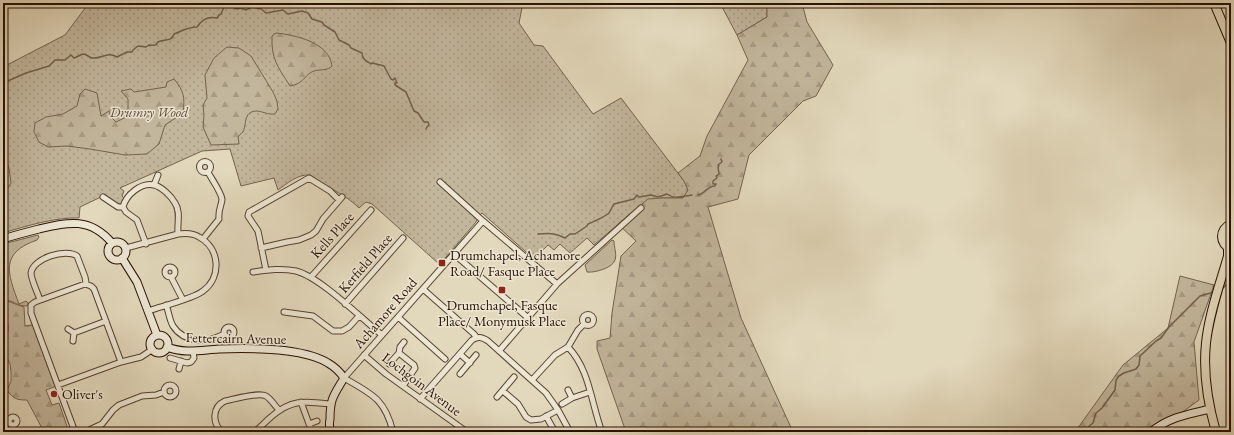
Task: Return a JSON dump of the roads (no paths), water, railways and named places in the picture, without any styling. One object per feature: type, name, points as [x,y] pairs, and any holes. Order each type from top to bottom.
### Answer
[{"type":"main road","points":[[1214,3],[1231,43]]},
{"type":"main road","points":[[1216,432],[1210,409],[1206,379],[1206,344],[1209,322],[1230,251],[1223,242],[1222,234],[1225,227],[1231,224]]},
{"type":"street","points":[[203,239],[220,219],[219,210],[222,201],[221,196],[208,172]]},
{"type":"street","points":[[154,185],[158,175]]},
{"type":"street","points":[[262,248],[299,240],[311,235],[316,231],[323,219],[340,199],[309,178],[249,212],[248,216],[258,231],[266,270]]},
{"type":"street","points":[[440,182],[557,284]]},
{"type":"street","points":[[123,207],[133,191],[145,186],[154,185],[164,190],[175,202],[179,217],[177,227],[178,234]]},
{"type":"street","points":[[103,197],[118,207],[123,207]]},
{"type":"street","points":[[123,207],[126,212],[137,220],[146,244]]},
{"type":"street","points":[[499,351],[557,284],[641,208]]},
{"type":"street","name":"Kells Place","points":[[311,277],[371,210]]},
{"type":"street","name":"Achamore Road","points":[[331,432],[329,428],[330,404],[344,378],[483,221]]},
{"type":"street","points":[[3,239],[63,224],[76,223],[96,228],[112,243]]},
{"type":"street","points":[[126,248],[146,244],[178,234],[191,234],[203,239],[215,256],[216,266],[214,277],[209,286],[202,292],[195,296],[148,310]]},
{"type":"street","name":"Kerfield Place","points":[[345,304],[403,238]]},
{"type":"street","points":[[112,243],[120,242],[126,248]]},
{"type":"street","points":[[112,243],[108,251],[111,256],[116,259],[122,258],[125,255],[126,248]]},
{"type":"street","points":[[40,300],[31,273],[36,265],[53,255],[70,253],[77,256],[86,284]]},
{"type":"street","points":[[454,254],[527,318]]},
{"type":"street","points":[[122,258],[137,282],[157,335]]},
{"type":"street","points":[[253,272],[266,270],[287,270],[297,271],[311,277],[382,335]]},
{"type":"street","points":[[171,277],[183,300]]},
{"type":"street","points":[[75,432],[30,313],[30,308],[33,303],[86,284],[91,286],[94,289],[121,362]]},
{"type":"street","points":[[423,289],[476,337],[484,339],[546,393],[558,410],[570,432]]},
{"type":"street","points":[[166,305],[171,323],[183,336],[206,340],[216,338],[224,334]]},
{"type":"street","points":[[284,312],[313,316],[333,331],[342,331],[349,327],[359,316]]},
{"type":"street","points":[[398,317],[445,359]]},
{"type":"street","points":[[74,333],[106,321]]},
{"type":"street","points":[[532,380],[555,356],[568,347],[574,335],[584,324]]},
{"type":"street","points":[[68,328],[74,333]]},
{"type":"street","points":[[73,341],[74,333]]},
{"type":"street","points":[[58,385],[121,362],[141,357],[153,350],[161,352],[167,347],[166,339],[157,335]]},
{"type":"street","points":[[153,350],[151,342],[157,335]]},
{"type":"street","points":[[420,399],[476,337]]},
{"type":"street","points":[[389,364],[399,352],[400,347],[404,342]]},
{"type":"street","name":"Fettercairn Avenue","points":[[167,347],[183,351],[220,349],[273,350],[306,354],[328,363],[344,378]]},
{"type":"street","points":[[568,347],[582,368],[588,383],[602,432]]},
{"type":"street","points":[[170,358],[187,363],[192,361],[194,358],[193,351]]},
{"type":"street","points":[[399,352],[414,365],[415,368],[403,386]]},
{"type":"street","points":[[460,354],[470,363]]},
{"type":"street","name":"Lochgoin Avenue","points":[[364,355],[420,399],[467,432]]},
{"type":"street","points":[[460,374],[476,355]]},
{"type":"street","points":[[179,369],[181,361]]},
{"type":"street","points":[[497,397],[514,377]]},
{"type":"street","points":[[344,378],[369,393],[380,403],[389,417],[393,432]]},
{"type":"street","points":[[568,390],[572,398]]},
{"type":"street","points":[[503,391],[518,404],[526,418],[535,421],[558,410]]},
{"type":"street","points":[[85,432],[102,424],[113,410],[119,406],[142,396],[156,395],[164,392]]},
{"type":"street","points":[[562,404],[572,398],[590,392]]},
{"type":"street","points":[[222,432],[216,424],[214,416],[217,408],[225,401],[265,395],[279,410]]},
{"type":"street","points":[[257,431],[279,410],[291,404],[301,402],[330,404]]},
{"type":"street","points":[[301,402],[312,432]]},
{"type":"street","points":[[1151,432],[1163,424],[1180,416],[1210,409]]},
{"type":"street","points":[[546,416],[555,432]]},
{"type":"street","points":[[309,424],[317,421]]},
{"type":"street","points":[[3,425],[9,422]]},
{"type":"waterway","points":[[3,83],[26,73],[49,66],[55,60],[65,60],[71,55],[74,58],[83,54],[86,54],[92,58],[107,55],[117,57],[127,52],[132,52],[138,46],[146,47],[149,45],[155,45],[160,41],[172,38],[174,34],[188,28],[197,27],[206,19],[211,17],[217,18],[221,14],[224,7],[232,7],[237,9],[241,8],[246,10],[252,7],[261,9],[266,13],[283,10],[288,14],[302,11],[308,13],[312,19],[322,22],[335,32],[339,40],[362,53],[367,62],[384,66],[391,79],[393,80],[395,78],[397,83],[395,83],[395,85],[406,92],[414,111],[418,113],[424,122],[428,122],[429,125],[426,129]]},
{"type":"waterway","points":[[698,195],[710,187],[715,186],[716,184],[713,184],[713,181],[719,174],[718,165],[722,162],[721,159]]},
{"type":"waterway","points":[[538,234],[552,234],[565,238],[570,234],[575,234],[588,224],[608,214],[614,204],[634,199],[637,195],[639,197],[651,195],[658,197],[667,194],[673,197],[692,195]]},
{"type":"waterway","points":[[1221,290],[1231,280]]},
{"type":"waterway","points":[[1086,432],[1087,428],[1093,423],[1096,413],[1102,408],[1115,390],[1116,380],[1119,376],[1136,369],[1139,365],[1140,356],[1161,338],[1169,327],[1200,296],[1214,292]]},
{"type":"place","name":"Drumchapel, Achamore Road/ Fasque Place","points":[[442,263]]},
{"type":"place","name":"Drumchapel, Fasque Place/ Monymusk Place","points":[[502,290]]},
{"type":"place","name":"Oliver's","points":[[54,394]]},
{"type":"park label","name":"Drumry Wood","points":[[149,112]]}]
